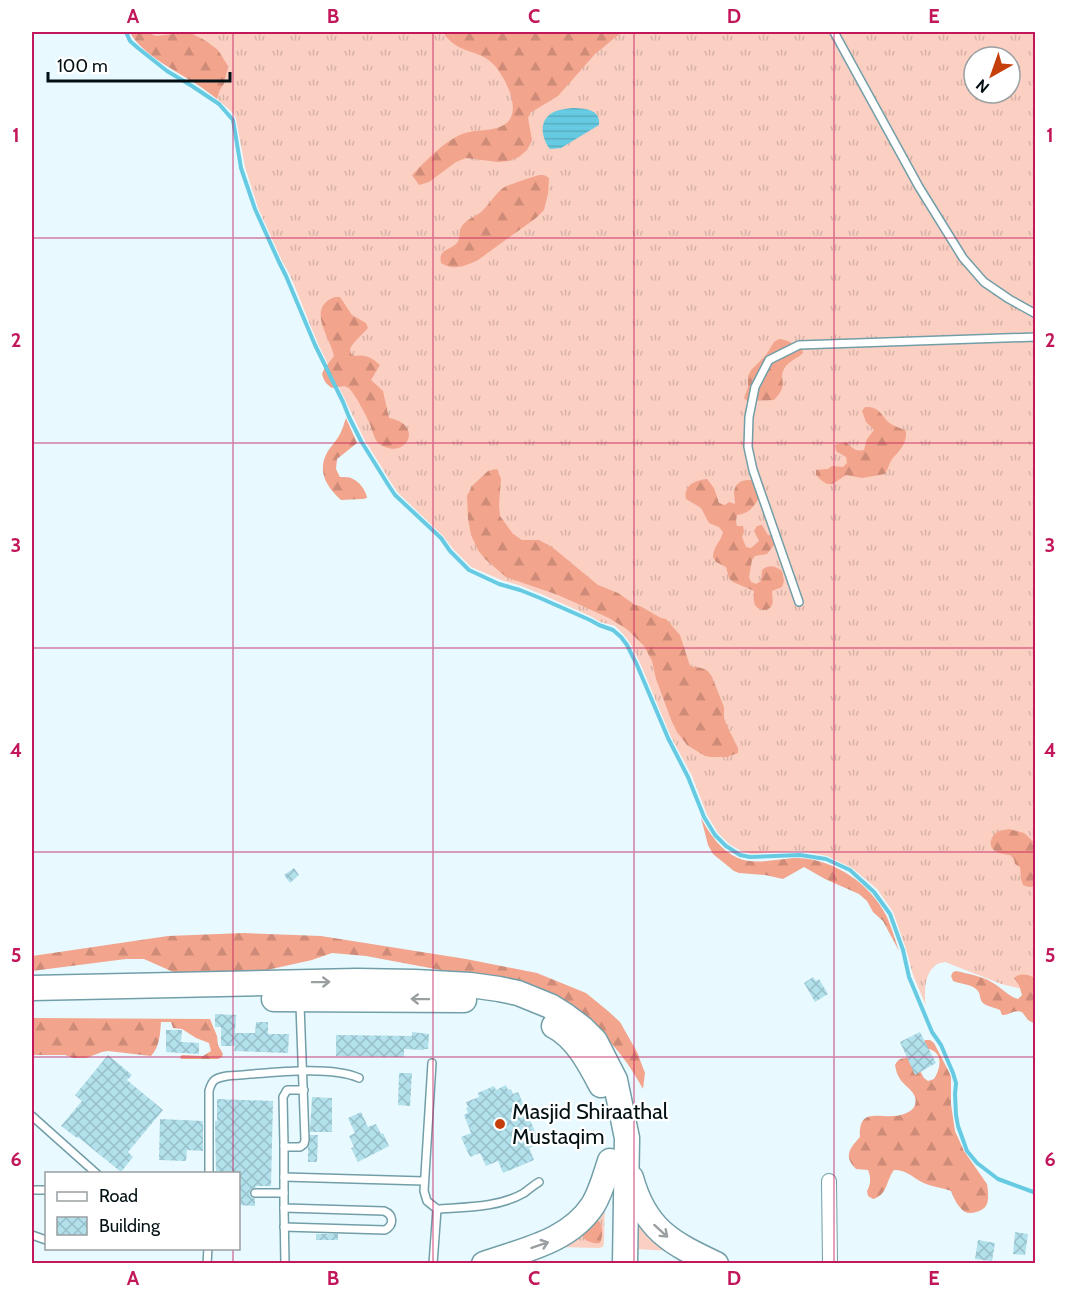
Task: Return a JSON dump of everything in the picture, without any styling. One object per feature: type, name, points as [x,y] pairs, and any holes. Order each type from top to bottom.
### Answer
[{"type":"highway","points":[[32,988],[380,981],[470,985],[518,993],[550,1006],[566,1016],[595,1041],[615,1080],[627,1138],[618,1161],[594,1203],[574,1227],[547,1242],[484,1263]]},
{"type":"highway","points":[[32,997],[476,1000],[512,1007],[542,1019],[559,1028],[573,1042],[591,1066],[601,1086],[618,1161],[625,1263]]},
{"type":"highway","points":[[609,1263],[612,1192],[618,1161]]},
{"type":"highway","points":[[618,1161],[653,1224],[673,1241],[716,1263]]},
{"type":"street","points":[[829,1181],[830,1263]]},
{"type":"lane","points":[[834,32],[919,187],[963,258],[984,282],[1035,314]]},
{"type":"lane","points":[[799,602],[753,470],[748,447],[749,417],[755,387],[769,360],[799,345],[1035,337]]},
{"type":"lane","points":[[284,1146],[300,1147],[304,1144],[300,999]]},
{"type":"lane","points":[[432,1063],[424,1182],[427,1201],[437,1209],[492,1204],[508,1200],[540,1182]]},
{"type":"lane","points":[[209,1172],[209,1091],[211,1083],[217,1078],[322,1071],[351,1074],[359,1078]]},
{"type":"lane","points":[[285,1263],[283,1097],[287,1090],[304,1090]]},
{"type":"lane","points":[[32,1116],[96,1172]]},
{"type":"lane","points":[[284,1177],[424,1182]]},
{"type":"lane","points":[[255,1193],[284,1193]]},
{"type":"lane","points":[[284,1208],[384,1211],[390,1213],[392,1222],[385,1230],[284,1227]]},
{"type":"lane","points":[[433,1263],[437,1209]]},
{"type":"green space","points":[[130,32],[145,32],[157,36],[189,32],[218,50],[228,66],[224,84],[217,99],[141,47]]},
{"type":"green space","points":[[145,32],[1035,32],[1035,992],[1001,984],[945,962],[937,964],[929,974],[925,990],[926,1006],[913,975],[893,912],[877,889],[852,868],[827,856],[800,851],[751,854],[729,844],[718,833],[707,815],[692,776],[671,737],[640,663],[630,643],[615,626],[600,622],[541,594],[471,567],[443,536],[398,493],[364,439],[318,344],[290,275],[258,208],[245,167],[236,119],[233,113],[217,99],[224,84],[157,36]]},
{"type":"green space","points":[[443,32],[622,32],[595,54],[558,96],[530,113],[528,118],[532,140],[527,150],[519,157],[498,162],[466,158],[456,162],[429,182],[419,185],[412,175],[455,137],[472,131],[502,126],[509,121],[512,114],[513,106],[508,88],[495,66],[482,56],[455,45]]},
{"type":"green space","points":[[539,175],[549,178],[548,194],[544,210],[536,218],[478,260],[455,267],[441,263],[441,255],[458,241],[462,226],[481,212],[500,190]]},
{"type":"green space","points":[[340,297],[352,315],[366,323],[368,328],[350,349],[351,354],[369,357],[380,365],[371,380],[383,391],[389,418],[397,420],[407,428],[409,438],[403,446],[392,449],[377,442],[363,410],[349,388],[344,386],[332,388],[324,379],[322,374],[324,369],[334,356],[322,324],[322,308],[326,302]]},
{"type":"green space","points":[[779,339],[802,348],[803,353],[784,369],[783,386],[774,400],[747,401],[744,398],[751,370]]},
{"type":"green space","points":[[865,407],[878,410],[891,424],[906,431],[902,446],[892,459],[885,474],[862,478],[846,475],[834,483],[825,483],[816,475],[816,470],[828,469],[832,466],[843,467],[847,463],[846,457],[836,451],[835,445],[846,442],[854,449],[864,450],[867,439],[874,430],[866,422],[862,411]]},
{"type":"green space","points":[[346,418],[357,443],[337,459],[336,469],[340,477],[354,479],[364,489],[367,498],[363,499],[341,500],[331,490],[323,472],[325,458],[340,435]]},
{"type":"green space","points":[[497,469],[501,479],[500,516],[513,534],[522,540],[539,540],[552,547],[598,585],[666,619],[680,635],[690,666],[705,670],[712,677],[724,707],[724,718],[738,748],[738,753],[727,757],[711,757],[687,745],[672,722],[656,679],[652,661],[644,646],[628,630],[609,618],[558,595],[506,577],[485,559],[471,535],[467,496],[472,486],[488,471]]},
{"type":"green space","points":[[707,479],[714,488],[719,503],[725,505],[729,502],[735,504],[736,485],[745,480],[755,481],[761,495],[749,511],[737,515],[736,521],[737,526],[743,526],[742,537],[746,547],[751,548],[759,541],[754,531],[757,526],[762,525],[768,535],[778,537],[779,543],[774,545],[767,554],[755,556],[752,560],[749,577],[751,582],[756,584],[761,581],[762,570],[765,568],[772,566],[782,571],[784,581],[782,587],[772,591],[772,604],[769,609],[763,610],[756,607],[754,591],[733,582],[729,578],[726,567],[716,562],[713,557],[723,532],[719,527],[709,523],[701,508],[686,499],[688,487]]},
{"type":"green space","points":[[701,818],[721,846],[738,858],[752,861],[812,859],[838,868],[850,876],[861,884],[880,905],[889,921],[899,951],[883,921],[873,912],[867,901],[859,894],[804,867],[783,879],[734,871],[713,854],[708,845]]},
{"type":"green space","points":[[1009,829],[1024,833],[1035,843],[1036,885],[1034,886],[1023,885],[1020,867],[1015,864],[1014,859],[1010,855],[997,852],[991,846],[996,833]]},
{"type":"green space","points":[[244,933],[321,936],[466,959],[537,973],[586,993],[620,1022],[637,1052],[645,1073],[643,1089],[626,1062],[605,1037],[478,977],[366,956],[332,953],[312,960],[258,972],[180,975],[144,959],[126,959],[32,971],[32,956],[168,936]]},
{"type":"green space","points":[[956,971],[984,979],[1018,999],[1022,995],[1014,978],[1028,975],[1035,978],[1035,1024],[1028,1020],[1022,1012],[1002,1015],[1000,1010],[984,1004],[976,989],[953,981],[951,976]]},
{"type":"green space","points":[[32,1018],[210,1019],[223,1054],[218,1059],[181,1059],[182,1055],[203,1056],[211,1051],[209,1043],[182,1029],[173,1028],[171,1022],[161,1022],[158,1044],[151,1056],[108,1051],[86,1058],[65,1055],[32,1055]]},
{"type":"green space","points":[[925,1040],[934,1043],[949,1072],[955,1131],[964,1151],[987,1184],[987,1204],[978,1212],[965,1212],[960,1208],[951,1191],[926,1184],[899,1170],[894,1170],[884,1191],[873,1199],[868,1196],[867,1191],[870,1180],[868,1170],[856,1169],[850,1160],[849,1152],[860,1137],[863,1120],[874,1116],[904,1114],[914,1107],[915,1097],[897,1072],[895,1065],[899,1060],[908,1058],[924,1078],[928,1081],[934,1079],[939,1059],[935,1052],[922,1045]]},
{"type":"green space","points":[[605,1197],[603,1247],[556,1247]]},
{"type":"green space","points":[[633,1211],[672,1251],[635,1249]]},
{"type":"green space","points":[[599,1221],[602,1232],[600,1243],[586,1240],[583,1237],[587,1229]]},
{"type":"water","points":[[571,108],[591,110],[597,116],[599,125],[561,148],[550,149],[543,135],[545,121],[554,112]]},
{"type":"building","points":[[294,868],[299,875],[290,883],[284,875]]},
{"type":"building","points":[[813,977],[816,981],[819,979],[828,994],[815,1002],[804,983]]},
{"type":"building","points":[[215,1014],[236,1015],[235,1033],[255,1033],[256,1022],[268,1022],[268,1034],[289,1034],[288,1053],[234,1051],[235,1046],[221,1046],[221,1027],[215,1027]]},
{"type":"building","points":[[166,1030],[182,1030],[181,1042],[199,1043],[199,1054],[166,1052]]},
{"type":"building","points":[[412,1032],[429,1034],[428,1049],[404,1049],[404,1057],[336,1056],[336,1035],[412,1036]]},
{"type":"building","points":[[920,1032],[936,1063],[915,1075],[900,1042]]},
{"type":"building","points":[[108,1055],[132,1075],[127,1080],[163,1110],[128,1152],[133,1157],[121,1172],[61,1126],[82,1101],[75,1095]]},
{"type":"building","points":[[399,1073],[412,1073],[410,1106],[398,1105]]},
{"type":"building","name":"Masjid Shiraathal Mustaqim","points":[[506,1085],[513,1094],[518,1092],[540,1143],[529,1148],[534,1160],[503,1173],[498,1161],[486,1166],[480,1153],[470,1157],[461,1137],[471,1133],[464,1115],[468,1113],[466,1102],[479,1097],[478,1093],[494,1086],[496,1090]]},
{"type":"building","points":[[312,1097],[332,1098],[332,1132],[310,1132]]},
{"type":"building","points":[[217,1099],[273,1101],[271,1186],[256,1186],[250,1190],[250,1195],[255,1199],[255,1206],[240,1205],[240,1172],[216,1172],[215,1121],[217,1121]]},
{"type":"building","points":[[361,1112],[368,1127],[376,1124],[389,1146],[358,1162],[351,1148],[354,1147],[349,1136],[355,1133],[348,1118]]},
{"type":"building","points":[[160,1119],[203,1121],[203,1151],[187,1150],[186,1161],[159,1160]]},
{"type":"building","points":[[310,1135],[318,1135],[317,1162],[308,1162]]},
{"type":"building","points":[[1015,1232],[1028,1234],[1025,1255],[1013,1254]]},
{"type":"building","points":[[316,1234],[338,1234],[338,1240],[316,1240]]},
{"type":"building","points":[[978,1240],[995,1243],[992,1261],[975,1259]]},
{"type":"waterway","points":[[126,32],[130,41],[138,48],[167,71],[219,104],[233,120],[241,168],[255,209],[349,417],[361,441],[395,495],[441,538],[469,570],[613,630],[621,637],[637,665],[704,817],[715,835],[726,846],[740,855],[750,857],[800,855],[826,859],[850,870],[874,892],[890,914],[903,950],[909,977],[932,1032],[941,1045],[953,1073],[956,1083],[956,1115],[967,1151],[977,1163],[998,1179],[1036,1193]]},
{"type":"place","name":"Masjid Shiraathal Mustaqim","points":[[500,1124]]}]
